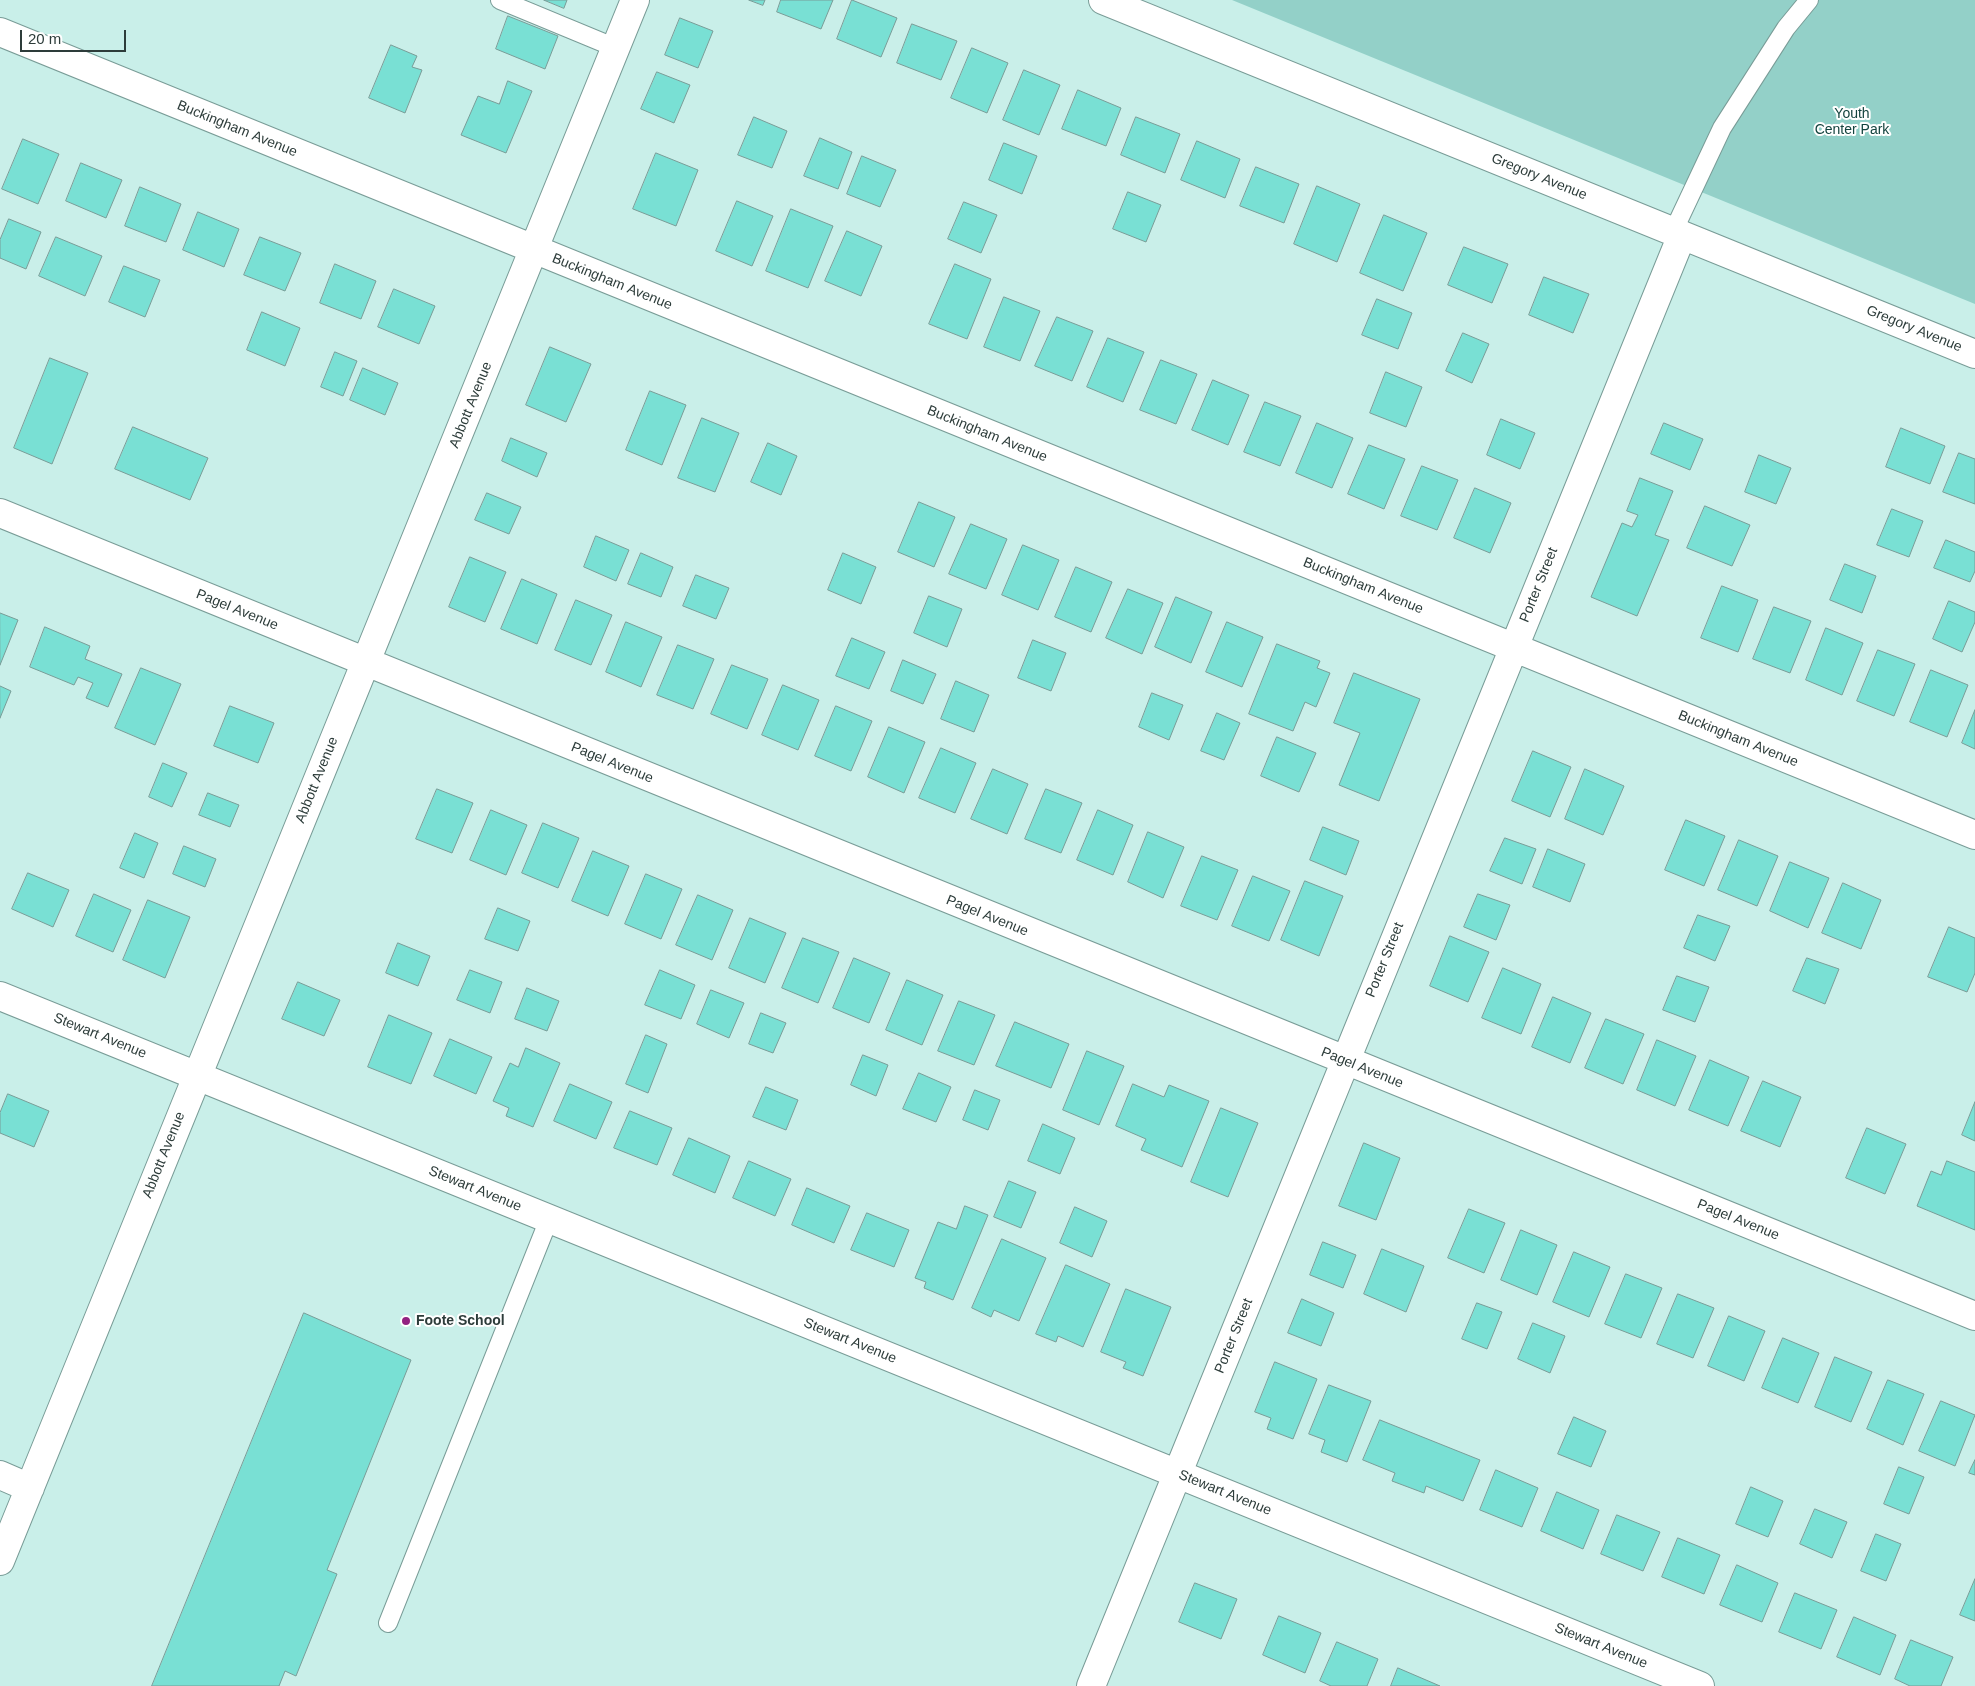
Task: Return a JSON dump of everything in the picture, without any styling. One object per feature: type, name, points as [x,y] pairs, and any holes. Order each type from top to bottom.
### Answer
[{"type":"street","name":"Abbott Avenue","points":[[0,1561],[635,0]]},
{"type":"street","name":"Gregory Avenue","points":[[1103,0],[1975,354]]},
{"type":"street","name":"Buckingham Avenue","points":[[0,32],[1975,835]]},
{"type":"street","name":"Porter Street","points":[[1091,1686],[1513,648],[1678,234]]},
{"type":"street","name":"Pagel Avenue","points":[[0,513],[1975,1316]]},
{"type":"street","name":"Stewart Avenue","points":[[0,996],[1700,1686]]},
{"type":"street","points":[[0,1475],[30,1488]]},
{"type":"lane","points":[[500,0],[616,48]]},
{"type":"lane","points":[[1678,234],[1722,128],[1786,28],[1810,0]]},
{"type":"lane","points":[[388,1623],[549,1219]]},
{"type":"green space","name":"Youth Center Park","points":[[1232,0],[1975,0],[1975,304]]},
{"type":"building","points":[[544,0],[567,0],[564,8]]},
{"type":"building","points":[[749,0],[765,0],[763,5]]},
{"type":"building","points":[[781,0],[833,0],[821,29],[777,12]]},
{"type":"building","points":[[852,0],[897,18],[881,57],[837,39]]},
{"type":"building","points":[[508,16],[558,36],[545,69],[496,49]]},
{"type":"building","points":[[680,18],[713,31],[698,68],[665,55]]},
{"type":"building","points":[[912,24],[957,41],[941,80],[897,63]]},
{"type":"building","points":[[391,45],[417,56],[412,67],[422,70],[405,113],[369,98]]},
{"type":"building","points":[[972,48],[1008,63],[987,113],[951,98]]},
{"type":"building","points":[[1024,70],[1060,85],[1039,135],[1003,120]]},
{"type":"building","points":[[657,72],[690,85],[674,123],[641,109]]},
{"type":"building","points":[[508,81],[532,91],[506,153],[461,135],[478,96],[499,104]]},
{"type":"building","points":[[1078,90],[1121,108],[1106,146],[1062,129]]},
{"type":"building","points":[[754,117],[787,131],[772,168],[738,155]]},
{"type":"building","points":[[1136,117],[1180,134],[1165,173],[1121,155]]},
{"type":"building","points":[[820,138],[852,152],[838,189],[804,176]]},
{"type":"building","points":[[23,139],[59,154],[38,204],[2,189]]},
{"type":"building","points":[[1197,141],[1240,159],[1225,198],[1181,180]]},
{"type":"building","points":[[1004,143],[1037,156],[1022,194],[989,180]]},
{"type":"building","points":[[656,153],[698,170],[676,226],[633,209]]},
{"type":"building","points":[[862,156],[896,170],[880,207],[847,194]]},
{"type":"building","points":[[81,163],[122,180],[106,218],[66,201]]},
{"type":"building","points":[[1256,167],[1299,184],[1284,223],[1240,206]]},
{"type":"building","points":[[1317,186],[1360,204],[1337,262],[1294,244]]},
{"type":"building","points":[[140,187],[181,204],[166,242],[125,226]]},
{"type":"building","points":[[1128,192],[1161,205],[1146,242],[1113,229]]},
{"type":"building","points":[[737,201],[773,216],[752,266],[716,251]]},
{"type":"building","points":[[964,202],[997,215],[981,253],[948,239]]},
{"type":"building","points":[[791,209],[833,226],[808,288],[766,271]]},
{"type":"building","points":[[198,212],[239,229],[224,267],[183,250]]},
{"type":"building","points":[[1384,215],[1427,233],[1403,291],[1360,273]]},
{"type":"building","points":[[9,219],[41,232],[26,269],[0,258],[0,240]]},
{"type":"building","points":[[847,231],[882,246],[861,296],[825,281]]},
{"type":"building","points":[[56,237],[102,256],[85,296],[39,276]]},
{"type":"building","points":[[260,237],[301,253],[285,291],[244,275]]},
{"type":"building","points":[[1464,247],[1508,264],[1492,303],[1448,285]]},
{"type":"building","points":[[335,264],[376,281],[361,319],[320,303]]},
{"type":"building","points":[[955,264],[991,279],[967,339],[929,324]]},
{"type":"building","points":[[124,266],[160,280],[145,317],[109,302]]},
{"type":"building","points":[[1544,277],[1589,294],[1573,333],[1529,315]]},
{"type":"building","points":[[394,289],[435,306],[419,344],[378,327]]},
{"type":"building","points":[[1004,297],[1040,311],[1020,361],[984,347]]},
{"type":"building","points":[[1377,299],[1412,313],[1398,349],[1362,335]]},
{"type":"building","points":[[262,312],[300,328],[285,366],[247,350]]},
{"type":"building","points":[[1057,317],[1093,331],[1072,381],[1035,366]]},
{"type":"building","points":[[1463,333],[1489,344],[1472,383],[1446,371]]},
{"type":"building","points":[[1108,338],[1144,352],[1123,402],[1087,387]]},
{"type":"building","points":[[550,347],[591,364],[566,422],[526,405]]},
{"type":"building","points":[[335,352],[357,361],[343,396],[321,387]]},
{"type":"building","points":[[50,358],[88,373],[52,464],[14,448]]},
{"type":"building","points":[[1161,360],[1197,374],[1176,424],[1140,410]]},
{"type":"building","points":[[363,368],[398,383],[385,415],[350,400]]},
{"type":"building","points":[[1386,372],[1422,387],[1406,427],[1370,413]]},
{"type":"building","points":[[1213,380],[1249,395],[1228,445],[1192,430]]},
{"type":"building","points":[[650,391],[686,405],[662,465],[626,450]]},
{"type":"building","points":[[1265,402],[1301,416],[1280,466],[1244,452]]},
{"type":"building","points":[[702,418],[739,433],[715,492],[678,478]]},
{"type":"building","points":[[1501,419],[1535,433],[1520,469],[1487,455]]},
{"type":"building","points":[[1317,423],[1353,438],[1332,488],[1296,473]]},
{"type":"building","points":[[1664,423],[1703,439],[1690,470],[1651,454]]},
{"type":"building","points":[[133,427],[208,458],[190,500],[115,469]]},
{"type":"building","points":[[1901,428],[1945,446],[1930,484],[1886,467]]},
{"type":"building","points":[[511,438],[547,453],[537,477],[502,461]]},
{"type":"building","points":[[768,443],[797,456],[781,495],[751,482]]},
{"type":"building","points":[[1369,445],[1405,459],[1384,509],[1348,494]]},
{"type":"building","points":[[1959,453],[1975,459],[1975,504],[1943,492]]},
{"type":"building","points":[[1759,455],[1791,468],[1776,504],[1745,492]]},
{"type":"building","points":[[1422,466],[1458,480],[1437,530],[1401,516]]},
{"type":"building","points":[[1640,478],[1673,491],[1655,535],[1669,540],[1637,616],[1591,597],[1622,523],[1632,527],[1638,515],[1627,511]]},
{"type":"building","points":[[1475,488],[1511,503],[1490,553],[1454,538]]},
{"type":"building","points":[[487,493],[521,507],[509,534],[475,520]]},
{"type":"building","points":[[919,502],[955,517],[934,567],[898,552]]},
{"type":"building","points":[[1705,506],[1750,525],[1732,566],[1687,548]]},
{"type":"building","points":[[1892,509],[1923,521],[1909,557],[1877,545]]},
{"type":"building","points":[[971,524],[1007,539],[986,589],[949,574]]},
{"type":"building","points":[[596,536],[629,550],[616,581],[584,567]]},
{"type":"building","points":[[1946,540],[1975,552],[1975,571],[1970,582],[1934,568]]},
{"type":"building","points":[[1023,545],[1059,560],[1038,610],[1002,595]]},
{"type":"building","points":[[641,553],[673,567],[661,597],[628,584]]},
{"type":"building","points":[[843,553],[876,567],[861,604],[828,590]]},
{"type":"building","points":[[470,557],[506,572],[485,622],[449,607]]},
{"type":"building","points":[[1845,564],[1876,576],[1862,613],[1830,600]]},
{"type":"building","points":[[1076,567],[1112,582],[1091,632],[1055,617]]},
{"type":"building","points":[[696,575],[729,588],[716,619],[683,606]]},
{"type":"building","points":[[522,579],[557,594],[537,644],[501,629]]},
{"type":"building","points":[[1722,586],[1758,600],[1738,652],[1701,638]]},
{"type":"building","points":[[1128,589],[1163,603],[1142,654],[1106,638]]},
{"type":"building","points":[[929,596],[962,609],[947,647],[914,633]]},
{"type":"building","points":[[1176,597],[1212,612],[1191,663],[1155,647]]},
{"type":"building","points":[[576,600],[612,615],[591,665],[555,650]]},
{"type":"building","points":[[1949,601],[1975,612],[1975,622],[1962,652],[1933,639]]},
{"type":"building","points":[[1774,607],[1811,621],[1790,673],[1753,659]]},
{"type":"building","points":[[0,613],[18,620],[0,665]]},
{"type":"building","points":[[626,622],[662,637],[641,687],[606,672]]},
{"type":"building","points":[[1227,622],[1263,637],[1242,687],[1206,672]]},
{"type":"building","points":[[45,627],[90,646],[85,659],[122,674],[108,707],[86,698],[93,683],[78,677],[74,685],[30,667]]},
{"type":"building","points":[[1826,628],[1863,643],[1842,695],[1806,680]]},
{"type":"building","points":[[852,638],[885,652],[869,689],[836,676]]},
{"type":"building","points":[[1033,640],[1066,653],[1051,691],[1018,678]]},
{"type":"building","points":[[1277,644],[1320,661],[1317,668],[1330,673],[1316,707],[1305,702],[1293,731],[1249,714]]},
{"type":"building","points":[[678,645],[714,659],[693,709],[657,695]]},
{"type":"building","points":[[1878,650],[1915,664],[1894,716],[1857,701]]},
{"type":"building","points":[[903,660],[936,674],[923,704],[891,691]]},
{"type":"building","points":[[732,665],[768,679],[747,729],[711,714]]},
{"type":"building","points":[[141,668],[181,684],[155,745],[115,728]]},
{"type":"building","points":[[1931,670],[1968,685],[1947,737],[1910,722]]},
{"type":"building","points":[[1354,673],[1420,699],[1379,801],[1339,785],[1360,733],[1334,723]]},
{"type":"building","points":[[956,681],[989,695],[974,732],[941,719]]},
{"type":"building","points":[[783,685],[819,700],[798,750],[762,735]]},
{"type":"building","points":[[0,686],[11,691],[0,718]]},
{"type":"building","points":[[1152,693],[1183,705],[1169,740],[1139,727]]},
{"type":"building","points":[[230,706],[274,723],[258,763],[214,746]]},
{"type":"building","points":[[836,706],[872,721],[851,771],[815,756]]},
{"type":"building","points":[[1975,710],[1975,749],[1962,743]]},
{"type":"building","points":[[1217,713],[1240,723],[1224,760],[1201,751]]},
{"type":"building","points":[[889,727],[925,742],[904,793],[868,777]]},
{"type":"building","points":[[1277,737],[1316,753],[1299,792],[1261,776]]},
{"type":"building","points":[[941,748],[976,763],[955,813],[919,798]]},
{"type":"building","points":[[1533,751],[1571,767],[1550,817],[1512,801]]},
{"type":"building","points":[[163,763],[187,773],[172,807],[149,797]]},
{"type":"building","points":[[993,769],[1028,784],[1007,834],[971,819]]},
{"type":"building","points":[[1585,769],[1624,786],[1603,835],[1565,819]]},
{"type":"building","points":[[437,789],[473,803],[452,853],[416,839]]},
{"type":"building","points":[[1046,789],[1082,803],[1061,853],[1025,839]]},
{"type":"building","points":[[208,793],[239,805],[230,827],[199,815]]},
{"type":"building","points":[[491,810],[527,825],[506,875],[470,860]]},
{"type":"building","points":[[1098,810],[1133,825],[1113,875],[1077,860]]},
{"type":"building","points":[[1686,820],[1725,836],[1704,886],[1665,870]]},
{"type":"building","points":[[543,823],[579,838],[558,888],[522,873]]},
{"type":"building","points":[[1323,827],[1359,841],[1346,875],[1310,860]]},
{"type":"building","points":[[1148,832],[1184,847],[1163,898],[1128,882]]},
{"type":"building","points":[[135,833],[158,843],[144,878],[120,868]]},
{"type":"building","points":[[1505,838],[1536,849],[1522,884],[1490,871]]},
{"type":"building","points":[[1739,840],[1778,856],[1757,906],[1718,890]]},
{"type":"building","points":[[184,846],[216,859],[205,887],[173,874]]},
{"type":"building","points":[[1548,849],[1585,864],[1570,902],[1533,887]]},
{"type":"building","points":[[593,851],[629,866],[608,916],[572,901]]},
{"type":"building","points":[[1202,856],[1238,870],[1217,920],[1181,906]]},
{"type":"building","points":[[1790,862],[1829,878],[1808,928],[1770,911]]},
{"type":"building","points":[[28,873],[69,890],[53,927],[12,909]]},
{"type":"building","points":[[646,874],[682,889],[661,939],[625,924]]},
{"type":"building","points":[[1253,876],[1290,891],[1269,941],[1232,926]]},
{"type":"building","points":[[1305,881],[1343,896],[1319,956],[1281,940]]},
{"type":"building","points":[[1843,883],[1881,900],[1861,949],[1822,933]]},
{"type":"building","points":[[94,894],[131,910],[113,952],[76,936]]},
{"type":"building","points":[[1478,894],[1510,905],[1496,940],[1464,927]]},
{"type":"building","points":[[698,895],[733,910],[712,960],[676,945]]},
{"type":"building","points":[[148,900],[190,917],[165,978],[123,960]]},
{"type":"building","points":[[498,908],[530,921],[518,951],[485,939]]},
{"type":"building","points":[[1698,915],[1730,926],[1715,961],[1684,948]]},
{"type":"building","points":[[750,918],[786,933],[765,983],[729,968]]},
{"type":"building","points":[[1949,927],[1975,938],[1975,973],[1967,992],[1928,977]]},
{"type":"building","points":[[1450,936],[1489,952],[1468,1002],[1430,986]]},
{"type":"building","points":[[803,938],[839,952],[818,1003],[782,988]]},
{"type":"building","points":[[398,943],[430,956],[418,986],[386,973]]},
{"type":"building","points":[[854,958],[890,973],[869,1023],[833,1008]]},
{"type":"building","points":[[1807,958],[1839,969],[1825,1004],[1793,991]]},
{"type":"building","points":[[1503,968],[1541,984],[1521,1034],[1482,1018]]},
{"type":"building","points":[[470,970],[502,982],[490,1013],[457,1000]]},
{"type":"building","points":[[660,970],[695,985],[681,1019],[645,1005]]},
{"type":"building","points":[[1677,976],[1709,987],[1695,1022],[1663,1010]]},
{"type":"building","points":[[907,980],[943,995],[922,1045],[886,1030]]},
{"type":"building","points":[[298,982],[340,1000],[324,1036],[282,1019]]},
{"type":"building","points":[[527,988],[559,1001],[547,1031],[515,1019]]},
{"type":"building","points":[[711,990],[744,1003],[729,1038],[697,1024]]},
{"type":"building","points":[[1553,997],[1591,1013],[1570,1063],[1532,1047]]},
{"type":"building","points":[[959,1001],[995,1015],[974,1065],[938,1051]]},
{"type":"building","points":[[761,1013],[786,1023],[773,1053],[749,1044]]},
{"type":"building","points":[[389,1015],[432,1033],[411,1084],[368,1067]]},
{"type":"building","points":[[1606,1019],[1644,1034],[1623,1084],[1585,1068]]},
{"type":"building","points":[[1015,1022],[1069,1044],[1051,1088],[996,1066]]},
{"type":"building","points":[[646,1035],[667,1044],[648,1093],[626,1084]]},
{"type":"building","points":[[450,1039],[492,1057],[476,1094],[434,1076]]},
{"type":"building","points":[[1657,1040],[1696,1056],[1675,1106],[1637,1090]]},
{"type":"building","points":[[526,1048],[560,1063],[533,1127],[506,1116],[509,1108],[493,1101],[510,1063],[518,1067]]},
{"type":"building","points":[[1087,1051],[1124,1066],[1099,1125],[1063,1110]]},
{"type":"building","points":[[863,1055],[888,1065],[876,1096],[851,1085]]},
{"type":"building","points":[[1710,1060],[1749,1077],[1728,1126],[1689,1110]]},
{"type":"building","points":[[919,1073],[951,1087],[936,1122],[903,1109]]},
{"type":"building","points":[[1763,1081],[1801,1097],[1780,1147],[1741,1131]]},
{"type":"building","points":[[570,1084],[612,1102],[596,1139],[554,1121]]},
{"type":"building","points":[[1133,1084],[1164,1097],[1169,1085],[1209,1101],[1182,1167],[1141,1150],[1146,1139],[1116,1126]]},
{"type":"building","points":[[766,1087],[798,1100],[786,1130],[753,1117]]},
{"type":"building","points":[[975,1090],[1000,1100],[988,1130],[963,1120]]},
{"type":"building","points":[[8,1094],[49,1111],[34,1147],[0,1133],[0,1113]]},
{"type":"building","points":[[1975,1102],[1975,1141],[1962,1135]]},
{"type":"building","points":[[1221,1108],[1258,1123],[1228,1197],[1191,1182]]},
{"type":"building","points":[[630,1111],[672,1128],[657,1165],[614,1148]]},
{"type":"building","points":[[1043,1124],[1075,1138],[1060,1174],[1028,1161]]},
{"type":"building","points":[[1867,1128],[1906,1144],[1885,1194],[1846,1178]]},
{"type":"building","points":[[689,1138],[730,1156],[715,1193],[673,1175]]},
{"type":"building","points":[[1364,1143],[1400,1158],[1376,1220],[1339,1206]]},
{"type":"building","points":[[749,1161],[791,1179],[775,1216],[733,1198]]},
{"type":"building","points":[[1947,1161],[1975,1172],[1975,1230],[1917,1206],[1931,1171],[1941,1175]]},
{"type":"building","points":[[1009,1181],[1036,1192],[1021,1228],[994,1217]]},
{"type":"building","points":[[807,1188],[850,1206],[834,1243],[792,1225]]},
{"type":"building","points":[[965,1206],[988,1215],[953,1300],[924,1288],[926,1282],[915,1278],[938,1222],[956,1229]]},
{"type":"building","points":[[1075,1207],[1107,1221],[1092,1257],[1060,1243]]},
{"type":"building","points":[[1469,1209],[1505,1223],[1484,1273],[1448,1258]]},
{"type":"building","points":[[867,1213],[909,1230],[894,1267],[851,1250]]},
{"type":"building","points":[[1521,1230],[1557,1245],[1537,1295],[1501,1280]]},
{"type":"building","points":[[1002,1239],[1046,1258],[1019,1321],[994,1310],[991,1317],[972,1308]]},
{"type":"building","points":[[1323,1242],[1356,1255],[1343,1288],[1310,1275]]},
{"type":"building","points":[[1382,1249],[1424,1266],[1406,1312],[1364,1294]]},
{"type":"building","points":[[1574,1252],[1610,1267],[1589,1317],[1553,1302]]},
{"type":"building","points":[[1066,1265],[1110,1284],[1083,1347],[1058,1336],[1056,1342],[1036,1334]]},
{"type":"building","points":[[1626,1274],[1662,1288],[1641,1338],[1605,1324]]},
{"type":"building","points":[[1126,1289],[1171,1307],[1143,1376],[1123,1368],[1126,1362],[1101,1352]]},
{"type":"building","points":[[1678,1294],[1714,1308],[1693,1358],[1657,1344]]},
{"type":"building","points":[[1302,1299],[1334,1313],[1321,1346],[1288,1333]]},
{"type":"building","points":[[1477,1303],[1502,1312],[1487,1349],[1462,1339]]},
{"type":"building","points":[[304,1313],[411,1360],[327,1570],[337,1574],[296,1676],[285,1671],[279,1686],[152,1686]]},
{"type":"building","points":[[1729,1316],[1765,1331],[1744,1381],[1708,1366]]},
{"type":"building","points":[[1533,1323],[1565,1336],[1550,1373],[1518,1359]]},
{"type":"building","points":[[1783,1338],[1819,1353],[1798,1403],[1762,1388]]},
{"type":"building","points":[[1835,1357],[1872,1372],[1851,1422],[1815,1407]]},
{"type":"building","points":[[1275,1362],[1317,1379],[1293,1439],[1267,1429],[1271,1418],[1255,1412]]},
{"type":"building","points":[[1888,1380],[1924,1394],[1903,1445],[1867,1429]]},
{"type":"building","points":[[1329,1385],[1371,1401],[1347,1462],[1321,1452],[1325,1440],[1309,1434]]},
{"type":"building","points":[[1941,1401],[1975,1415],[1955,1466],[1919,1451]]},
{"type":"building","points":[[1574,1417],[1606,1431],[1591,1467],[1558,1454]]},
{"type":"building","points":[[1380,1420],[1480,1460],[1463,1501],[1426,1486],[1424,1493],[1392,1481],[1395,1473],[1363,1460]]},
{"type":"building","points":[[1975,1460],[1975,1475],[1969,1473]]},
{"type":"building","points":[[1899,1467],[1924,1477],[1909,1514],[1884,1504]]},
{"type":"building","points":[[1496,1470],[1538,1488],[1522,1527],[1480,1510]]},
{"type":"building","points":[[1751,1487],[1783,1501],[1768,1537],[1736,1524]]},
{"type":"building","points":[[1557,1492],[1599,1510],[1583,1549],[1541,1531]]},
{"type":"building","points":[[1815,1509],[1847,1522],[1832,1558],[1800,1544]]},
{"type":"building","points":[[1617,1515],[1660,1532],[1643,1571],[1601,1554]]},
{"type":"building","points":[[1876,1534],[1901,1544],[1886,1581],[1861,1571]]},
{"type":"building","points":[[1678,1538],[1720,1555],[1704,1594],[1662,1577]]},
{"type":"building","points":[[1737,1565],[1778,1583],[1762,1622],[1720,1605]]},
{"type":"building","points":[[1975,1579],[1975,1621],[1960,1615]]},
{"type":"building","points":[[1195,1583],[1237,1599],[1221,1639],[1179,1622]]},
{"type":"building","points":[[1795,1593],[1837,1610],[1821,1649],[1779,1632]]},
{"type":"building","points":[[1279,1616],[1321,1633],[1305,1673],[1263,1655]]},
{"type":"building","points":[[1854,1617],[1896,1635],[1880,1675],[1837,1657]]},
{"type":"building","points":[[1911,1640],[1953,1657],[1941,1686],[1910,1686],[1895,1679]]},
{"type":"building","points":[[1337,1642],[1378,1659],[1367,1686],[1331,1686],[1320,1681]]},
{"type":"building","points":[[1398,1668],[1440,1686],[1391,1686]]},
{"type":"place","name":"Foote School","points":[[406,1321]]}]
